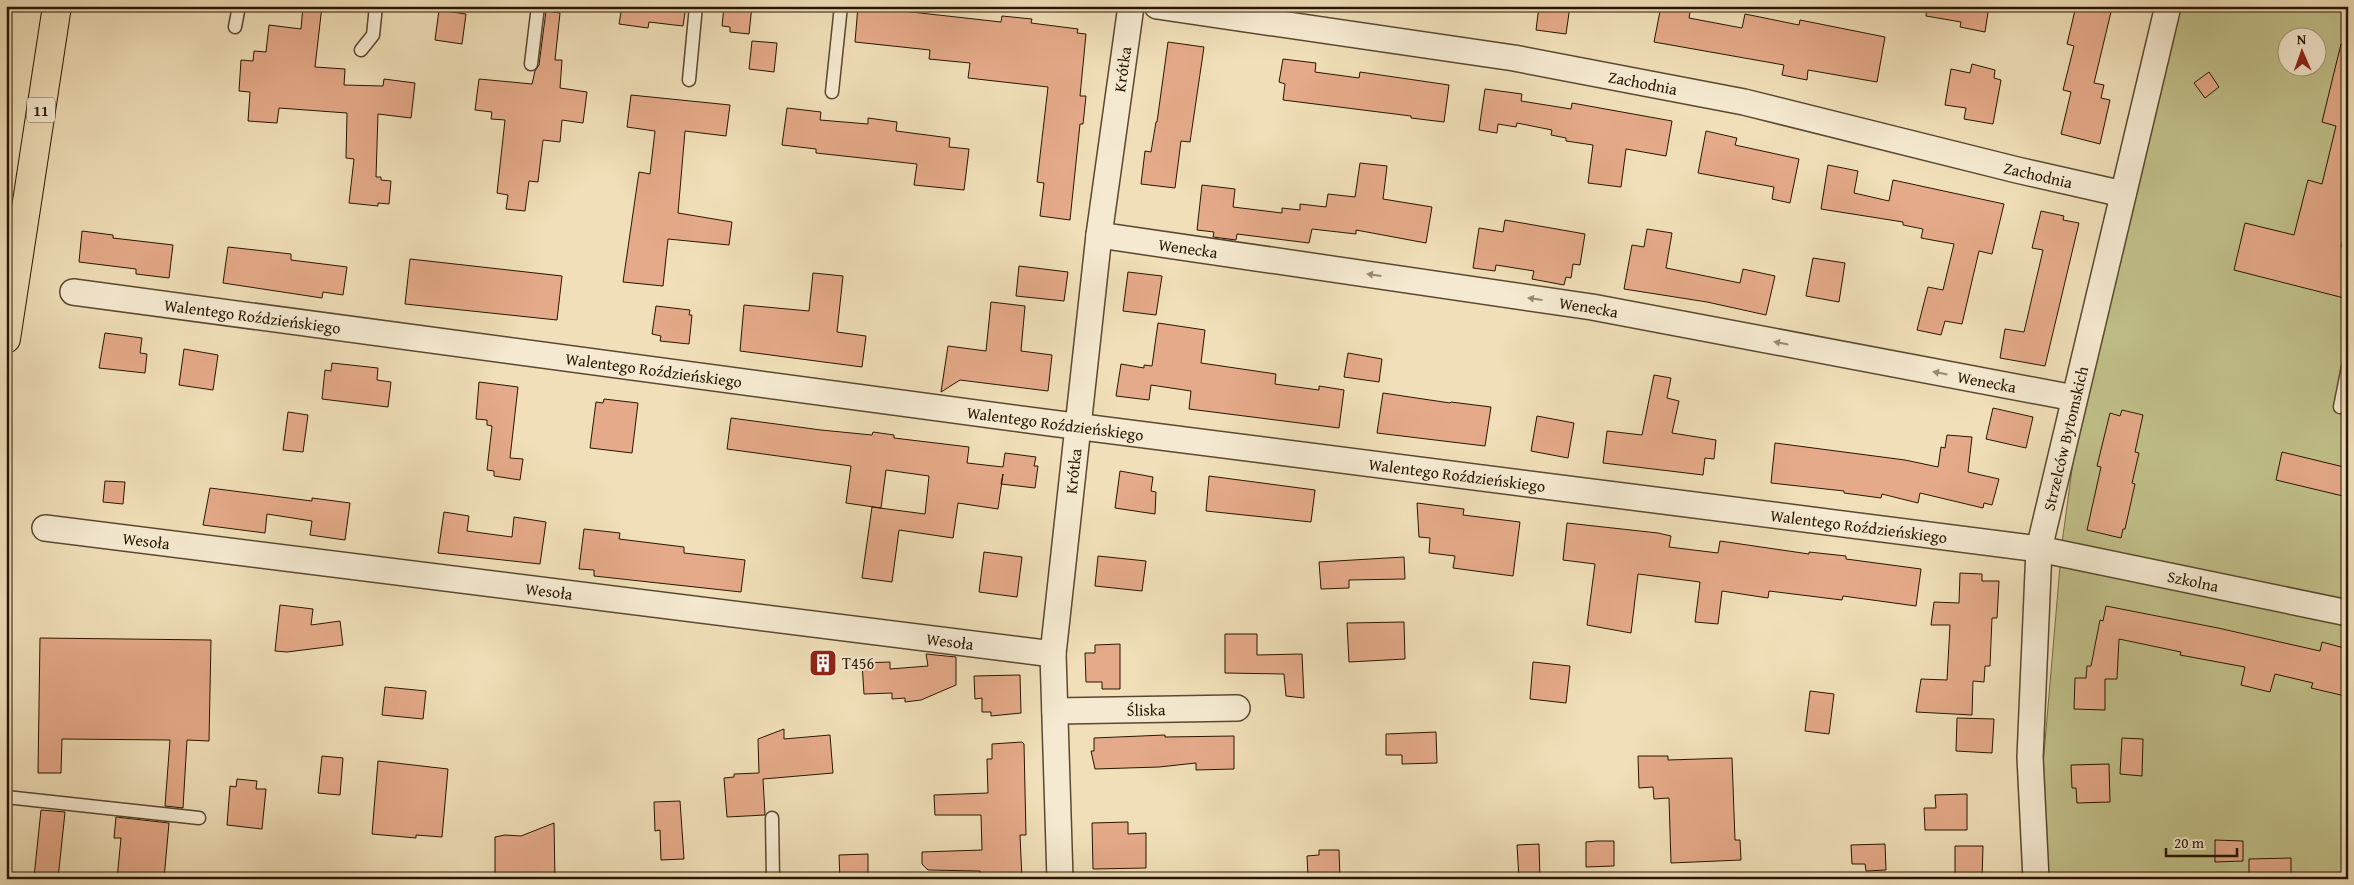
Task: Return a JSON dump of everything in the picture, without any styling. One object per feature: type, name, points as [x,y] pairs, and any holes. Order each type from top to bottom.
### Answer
[{"type":"highway","name":"11","points":[[6,339],[57,6]]},
{"type":"highway","name":"11","points":[[6,282],[25,214]]},
{"type":"street","name":"Krótka","points":[[1060,879],[1053,654],[1099,235],[1131,6]]},
{"type":"street","name":"Zachodnia","points":[[1157,6],[1514,58],[1734,100],[2007,168],[2123,194]]},
{"type":"street","name":"Strzelców Bytomskich","points":[[2036,879],[2030,757],[2039,549],[2168,6]]},
{"type":"street","name":"Wenecka","points":[[1099,235],[1592,307],[2074,398]]},
{"type":"street","name":"Walentego Roździeńskiego","points":[[73,292],[1078,426],[2039,549]]},
{"type":"street","name":"Wesoła","points":[[45,528],[1053,654]]},
{"type":"street","name":"Szkolna","points":[[2039,549],[2348,613]]},
{"type":"street","name":"Śliska","points":[[1055,711],[1236,708]]},
{"type":"lane","points":[[235,27],[239,6]]},
{"type":"lane","points":[[361,50],[372,35],[376,6]]},
{"type":"lane","points":[[531,64],[538,6]]},
{"type":"lane","points":[[689,80],[696,6]]},
{"type":"lane","points":[[832,92],[841,6]]},
{"type":"lane","points":[[2340,407],[2348,368]]},
{"type":"lane","points":[[6,797],[199,818]]},
{"type":"lane","points":[[772,818],[773,879]]},
{"type":"shaded area","points":[[2172,6],[2348,6],[2348,879],[2048,879],[2042,777],[2062,543],[2090,337]]},
{"type":"building","points":[[303,6],[322,6],[315,67],[345,69],[344,85],[383,86],[384,79],[415,83],[411,118],[378,114],[376,177],[381,177],[381,180],[391,181],[389,204],[378,203],[378,206],[349,203],[354,159],[346,158],[347,113],[279,108],[277,123],[248,121],[250,92],[239,91],[241,60],[253,61],[254,51],[266,52],[269,25],[301,29]]},
{"type":"building","points":[[622,6],[686,6],[683,26],[649,22],[648,28],[619,24]]},
{"type":"building","points":[[724,6],[752,6],[749,34],[730,32],[730,27],[722,26]]},
{"type":"building","points":[[858,6],[1001,22],[1002,16],[1032,19],[1031,23],[1078,29],[1077,33],[1086,34],[1080,96],[1086,96],[1083,124],[1080,124],[1070,220],[1040,216],[1044,183],[1037,182],[1048,87],[968,78],[970,63],[929,59],[930,50],[855,42]]},
{"type":"building","points":[[1539,6],[1570,6],[1566,34],[1536,30]]},
{"type":"building","points":[[1661,6],[1691,6],[1689,18],[1742,28],[1745,14],[1799,25],[1800,20],[1885,37],[1877,82],[1808,70],[1807,80],[1782,75],[1784,65],[1654,42]]},
{"type":"building","points":[[1927,6],[1989,6],[1985,32],[1960,27],[1961,22],[1926,16]]},
{"type":"building","points":[[2076,6],[2089,6],[2111,12],[2094,83],[2104,85],[2101,98],[2110,100],[2100,144],[2061,134],[2071,92],[2063,90],[2074,46],[2067,44]]},
{"type":"building","points":[[439,10],[466,14],[462,44],[435,40]]},
{"type":"building","points":[[546,11],[560,13],[555,60],[562,60],[560,88],[587,92],[583,123],[562,120],[560,142],[543,140],[538,182],[529,181],[525,211],[506,209],[508,195],[497,193],[505,120],[491,119],[492,112],[475,110],[479,79],[532,84],[535,71],[539,65]]},
{"type":"building","points":[[752,41],[777,43],[774,72],[749,69]]},
{"type":"building","points":[[1168,42],[1204,47],[1190,142],[1181,141],[1175,188],[1141,184],[1145,151],[1151,152],[1157,122]]},
{"type":"building","points":[[2341,44],[2348,45],[2348,216],[2341,247],[2348,248],[2348,299],[2234,270],[2245,223],[2294,235],[2308,180],[2322,184],[2336,126],[2322,122]]},
{"type":"building","points":[[1283,59],[1316,63],[1315,72],[1359,78],[1360,72],[1449,85],[1444,122],[1283,100],[1285,84],[1279,82]]},
{"type":"building","points":[[1972,64],[1995,70],[1994,78],[2001,80],[1993,124],[1964,119],[1966,108],[1945,105],[1951,69],[1970,73]]},
{"type":"building","points":[[2209,72],[2219,87],[2205,98],[2194,83]]},
{"type":"building","points":[[1485,89],[1522,94],[1521,101],[1571,109],[1572,103],[1672,121],[1666,156],[1626,149],[1621,187],[1588,183],[1593,145],[1566,141],[1566,138],[1551,135],[1552,130],[1517,123],[1516,127],[1498,124],[1497,133],[1479,130]]},
{"type":"building","points":[[631,95],[730,105],[726,136],[685,131],[678,213],[732,222],[729,245],[668,239],[663,286],[623,282],[639,172],[650,174],[655,131],[627,127]]},
{"type":"building","points":[[787,108],[821,112],[820,120],[868,124],[868,118],[897,122],[896,131],[950,138],[949,147],[969,149],[964,190],[914,185],[917,164],[816,153],[816,149],[782,145]]},
{"type":"building","points":[[1706,131],[1737,138],[1735,145],[1799,159],[1790,203],[1772,199],[1774,187],[1698,173]]},
{"type":"building","points":[[1360,163],[1387,166],[1383,199],[1432,207],[1426,243],[1356,230],[1356,234],[1312,229],[1309,243],[1237,234],[1236,240],[1213,237],[1214,232],[1197,230],[1202,185],[1235,189],[1233,207],[1282,213],[1282,208],[1300,210],[1300,204],[1326,207],[1328,194],[1355,197]]},
{"type":"building","points":[[1828,165],[1858,171],[1854,193],[1889,201],[1893,180],[2004,204],[1992,254],[1979,251],[1962,324],[1945,321],[1941,335],[1917,330],[1928,287],[1943,290],[1954,244],[1921,238],[1923,229],[1903,225],[1903,222],[1821,209]]},
{"type":"building","points":[[2041,211],[2064,216],[2063,220],[2079,223],[2045,366],[2000,358],[2005,329],[2024,332],[2043,250],[2032,248]]},
{"type":"building","points":[[1505,220],[1585,234],[1580,265],[1573,264],[1571,278],[1566,277],[1564,285],[1532,279],[1534,271],[1496,265],[1495,271],[1473,268],[1479,228],[1503,232]]},
{"type":"building","points":[[1647,229],[1672,233],[1666,268],[1740,283],[1743,269],[1775,276],[1766,315],[1707,302],[1624,289],[1632,245],[1644,247]]},
{"type":"building","points":[[82,231],[113,235],[113,238],[173,245],[169,278],[136,274],[136,269],[79,262]]},
{"type":"building","points":[[228,247],[291,254],[291,260],[347,267],[343,295],[323,292],[322,298],[223,283]]},
{"type":"building","points":[[1813,258],[1845,263],[1839,302],[1806,296]]},
{"type":"building","points":[[410,259],[562,276],[557,320],[405,304]]},
{"type":"building","points":[[1019,266],[1068,272],[1064,301],[1016,296]]},
{"type":"building","points":[[1128,272],[1162,276],[1156,315],[1123,311]]},
{"type":"building","points":[[813,273],[843,276],[837,332],[866,336],[862,367],[740,351],[744,305],[809,311]]},
{"type":"building","points":[[991,302],[1025,306],[1021,351],[1052,355],[1048,391],[960,380],[941,392],[948,346],[986,351]]},
{"type":"building","points":[[656,306],[690,310],[689,315],[692,315],[689,344],[660,341],[661,336],[652,334]]},
{"type":"building","points":[[1158,323],[1205,330],[1201,363],[1276,374],[1275,384],[1319,390],[1319,386],[1344,390],[1339,428],[1189,409],[1191,391],[1151,385],[1149,400],[1116,396],[1121,364],[1144,368],[1144,365],[1152,366]]},
{"type":"building","points":[[105,333],[142,338],[140,353],[147,354],[145,373],[99,368]]},
{"type":"building","points":[[184,349],[218,355],[213,390],[179,385]]},
{"type":"building","points":[[1348,353],[1382,359],[1379,382],[1344,377]]},
{"type":"building","points":[[332,363],[378,368],[377,380],[391,382],[388,407],[322,399],[325,370],[331,371]]},
{"type":"building","points":[[1654,375],[1671,378],[1667,398],[1679,401],[1672,433],[1716,440],[1714,459],[1705,458],[1703,475],[1603,463],[1607,431],[1642,435]]},
{"type":"building","points":[[479,382],[518,387],[510,458],[523,459],[520,480],[494,476],[494,471],[487,470],[492,426],[487,425],[487,420],[476,419]]},
{"type":"building","points":[[1383,393],[1491,407],[1485,446],[1377,433]]},
{"type":"building","points":[[604,399],[638,403],[632,453],[590,448],[596,402],[603,403]]},
{"type":"building","points":[[1993,408],[2033,417],[2026,448],[1986,439]]},
{"type":"building","points":[[2122,410],[2143,415],[2135,452],[2139,453],[2132,483],[2135,484],[2125,529],[2123,529],[2121,538],[2087,530],[2101,467],[2097,466],[2110,413],[2120,416]]},
{"type":"building","points":[[288,412],[308,415],[303,452],[283,450]]},
{"type":"building","points":[[1537,416],[1574,423],[1568,458],[1531,451]]},
{"type":"building","points":[[731,418],[821,430],[872,435],[873,432],[894,435],[894,438],[969,447],[967,463],[1003,467],[1005,453],[1036,457],[1034,466],[1038,466],[1035,488],[1002,484],[998,509],[958,503],[953,538],[899,530],[892,582],[862,578],[872,507],[925,514],[929,476],[886,470],[881,508],[846,503],[851,466],[727,449]]},
{"type":"building","points":[[1947,435],[1972,437],[1968,472],[1999,479],[1992,505],[1984,503],[1983,508],[1920,493],[1918,503],[1882,494],[1881,498],[1844,493],[1844,491],[1771,483],[1775,443],[1905,460],[1938,467],[1941,447],[1945,448]]},
{"type":"building","points":[[2282,452],[2348,468],[2343,496],[2276,480]]},
{"type":"building","points":[[1120,471],[1153,477],[1151,491],[1156,492],[1155,514],[1115,508]]},
{"type":"building","points":[[1209,476],[1315,490],[1311,522],[1206,511]]},
{"type":"building","points":[[105,481],[125,482],[123,504],[103,502]]},
{"type":"building","points":[[210,488],[312,501],[312,498],[350,503],[345,540],[310,535],[312,521],[267,514],[265,533],[203,525]]},
{"type":"building","points":[[1417,503],[1464,509],[1463,515],[1520,522],[1513,576],[1453,568],[1455,556],[1429,553],[1430,538],[1419,537]]},
{"type":"building","points":[[444,512],[469,516],[467,531],[512,537],[514,517],[546,522],[540,564],[438,553]]},
{"type":"building","points":[[1567,523],[1671,536],[1669,547],[1718,553],[1720,541],[1809,554],[1809,552],[1846,556],[1846,559],[1921,569],[1916,606],[1843,596],[1842,600],[1769,591],[1768,598],[1722,591],[1718,624],[1695,622],[1700,582],[1638,574],[1631,633],[1587,625],[1595,564],[1563,560]]},
{"type":"building","points":[[584,529],[620,533],[619,539],[684,547],[684,553],[745,560],[741,592],[594,576],[594,570],[579,569]]},
{"type":"building","points":[[984,552],[1022,557],[1017,597],[979,592]]},
{"type":"building","points":[[1098,556],[1146,561],[1142,591],[1095,586]]},
{"type":"building","points":[[1404,557],[1405,579],[1349,580],[1349,588],[1321,589],[1319,562]]},
{"type":"building","points":[[1960,573],[1982,574],[1982,581],[1999,581],[1997,618],[1992,618],[1990,666],[1985,666],[1984,682],[1973,681],[1972,715],[1916,712],[1921,679],[1947,680],[1950,625],[1931,625],[1934,602],[1959,603]]},
{"type":"building","points":[[280,605],[313,609],[311,625],[340,621],[343,645],[287,652],[275,651]]},
{"type":"building","points":[[2106,606],[2218,628],[2320,651],[2322,642],[2344,648],[2343,654],[2348,656],[2348,684],[2345,696],[2311,688],[2313,683],[2275,674],[2270,692],[2241,685],[2245,667],[2180,655],[2181,652],[2119,639],[2117,679],[2105,679],[2105,710],[2074,709],[2075,678],[2086,678],[2087,666],[2091,666],[2100,620],[2103,621]]},
{"type":"building","points":[[1404,622],[1405,659],[1349,662],[1347,623]]},
{"type":"building","points":[[1225,634],[1257,634],[1257,655],[1302,654],[1304,698],[1286,696],[1284,674],[1225,673]]},
{"type":"building","points":[[40,638],[211,640],[209,741],[187,740],[183,808],[165,806],[170,740],[62,739],[61,773],[38,773]]},
{"type":"building","points":[[1120,644],[1120,689],[1102,689],[1102,682],[1086,682],[1085,653],[1095,653],[1095,645]]},
{"type":"building","points":[[926,654],[956,657],[956,685],[921,700],[905,702],[905,698],[892,699],[892,693],[864,694],[862,663],[890,662],[890,669],[928,666]]},
{"type":"building","points":[[1533,662],[1570,666],[1566,703],[1530,699]]},
{"type":"building","points":[[1020,675],[1021,713],[991,716],[991,712],[982,712],[982,698],[975,699],[974,676]]},
{"type":"building","points":[[385,687],[426,691],[423,719],[382,715]]},
{"type":"building","points":[[1810,691],[1834,694],[1829,734],[1805,731]]},
{"type":"building","points":[[1957,718],[1994,719],[1992,753],[1956,751]]},
{"type":"building","points":[[784,729],[784,739],[830,735],[833,773],[763,779],[765,815],[727,817],[724,778],[734,777],[734,774],[759,773],[758,739]]},
{"type":"building","points":[[1436,732],[1437,763],[1402,764],[1402,755],[1386,755],[1386,734]]},
{"type":"building","points":[[1165,735],[1165,737],[1234,736],[1234,769],[1196,770],[1196,763],[1159,767],[1095,769],[1091,751],[1094,751],[1094,738]]},
{"type":"building","points":[[2122,738],[2143,739],[2142,776],[2120,774]]},
{"type":"building","points":[[1022,742],[1024,744],[1026,835],[1020,835],[1022,879],[981,879],[980,871],[928,870],[922,864],[922,852],[982,850],[981,815],[935,815],[934,795],[988,793],[987,759],[992,759],[992,744]]},
{"type":"building","points":[[322,756],[343,758],[340,795],[318,793]]},
{"type":"building","points":[[1638,756],[1668,756],[1668,760],[1732,758],[1735,840],[1740,840],[1741,860],[1671,863],[1669,798],[1654,799],[1653,787],[1639,788]]},
{"type":"building","points":[[378,761],[448,769],[442,837],[416,835],[416,838],[372,834]]},
{"type":"building","points":[[2109,764],[2110,802],[2077,803],[2076,788],[2072,788],[2071,765]]},
{"type":"building","points":[[237,779],[257,781],[256,789],[266,789],[262,829],[227,825],[230,786],[236,787]]},
{"type":"building","points":[[1967,794],[1967,830],[1925,830],[1924,808],[1936,808],[1935,795]]},
{"type":"building","points":[[680,801],[684,859],[661,860],[660,830],[655,831],[654,802]]},
{"type":"building","points":[[41,810],[65,812],[58,879],[34,877]]},
{"type":"building","points":[[116,817],[169,823],[164,879],[117,879],[121,838],[114,838]]},
{"type":"building","points":[[1128,822],[1128,834],[1146,833],[1146,868],[1093,869],[1092,823]]},
{"type":"building","points":[[554,823],[555,879],[495,879],[495,837],[505,835],[521,836]]},
{"type":"building","points":[[2215,840],[2243,841],[2243,861],[2215,862]]},
{"type":"building","points":[[1614,841],[1614,866],[1586,867],[1586,842]]},
{"type":"building","points":[[1539,844],[1540,879],[1519,879],[1517,845]]},
{"type":"building","points":[[1885,844],[1886,870],[1866,871],[1865,864],[1852,864],[1851,845]]},
{"type":"building","points":[[1955,846],[1983,846],[1982,879],[1955,879]]},
{"type":"building","points":[[1319,850],[1339,850],[1340,879],[1320,879],[1320,875],[1308,876],[1307,856],[1319,855]]},
{"type":"building","points":[[868,854],[868,879],[840,879],[839,855]]},
{"type":"building","points":[[2291,858],[2291,879],[2249,879],[2249,859]]},
{"type":"place","name":"T456","points":[[823,663]]}]
